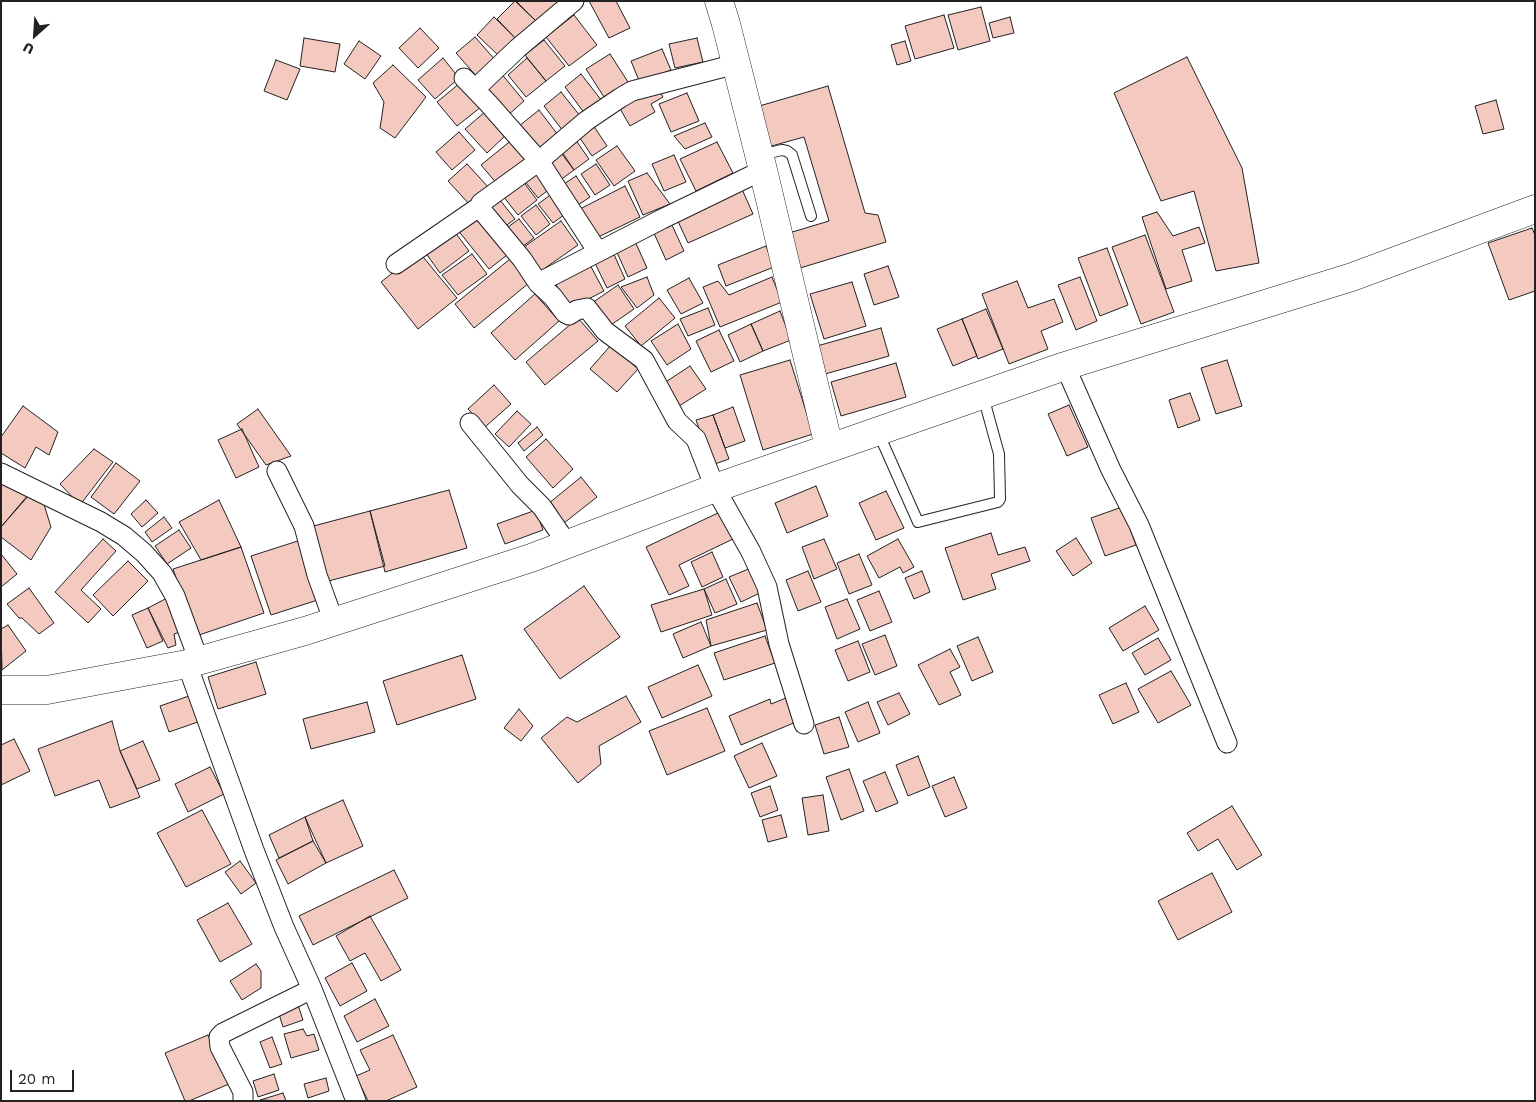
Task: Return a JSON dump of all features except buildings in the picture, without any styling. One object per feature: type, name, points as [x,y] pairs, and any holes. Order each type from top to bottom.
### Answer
[{"type":"main road","points":[[719,1],[761,163],[829,447]]},
{"type":"main road","points":[[1,690],[47,690],[193,663],[334,622],[568,545],[715,488],[1065,366],[1352,277],[1535,209]]},
{"type":"street","points":[[572,2],[518,48],[469,83],[539,161],[598,252]]},
{"type":"street","points":[[396,264],[479,208],[481,203],[539,161],[586,121],[632,91],[736,64]]},
{"type":"street","points":[[538,283],[761,163]]},
{"type":"street","points":[[479,208],[522,259],[538,283],[569,315],[577,310],[586,308],[605,331],[644,360],[677,421],[696,439],[715,488],[751,552],[768,587],[779,644],[804,724]]},
{"type":"street","points":[[1065,366],[1096,438],[1139,525],[1227,742]]},
{"type":"street","points":[[470,423],[520,485],[542,507],[568,545]]},
{"type":"street","points":[[277,472],[304,526],[317,574],[334,622]]},
{"type":"street","points":[[1,473],[101,522],[124,536],[144,553],[162,573],[175,596],[193,663],[254,850],[284,927],[312,988],[356,1101]]},
{"type":"street","points":[[243,1101],[243,1092],[220,1046],[219,1038],[223,1034],[312,988]]},
{"type":"lane","points":[[761,163],[782,150],[792,155],[811,216]]},
{"type":"lane","points":[[878,432],[918,522],[998,501],[1000,500],[999,454],[983,395]]}]
